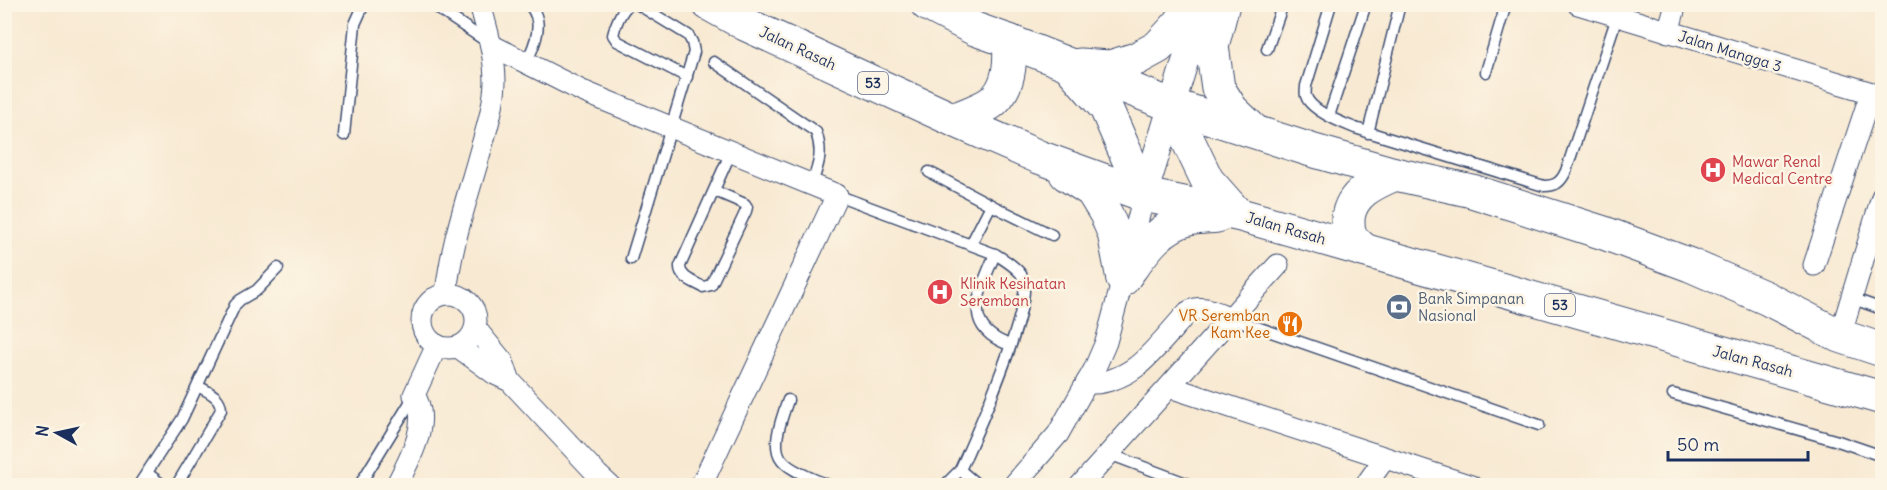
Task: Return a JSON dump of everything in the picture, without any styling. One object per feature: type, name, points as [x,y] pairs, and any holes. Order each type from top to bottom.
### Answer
[{"type":"highway","name":"Jalan Rasah","points":[[709,4],[745,24],[954,120],[1039,157],[1144,195],[1237,214],[1882,398]]},
{"type":"highway","points":[[927,4],[975,30],[1009,41],[1171,105],[1395,174],[1472,191],[1625,241],[1690,265],[1840,336],[1882,350]]},
{"type":"highway","points":[[1069,65],[1110,67],[1136,59],[1158,47],[1180,23],[1191,4]]},
{"type":"highway","points":[[1222,4],[1212,46],[1218,88],[1232,110],[1256,133]]},
{"type":"highway","points":[[954,120],[992,102],[1002,89],[1009,74],[1011,59],[1009,41]]},
{"type":"highway","points":[[1069,65],[1106,108],[1144,195]]},
{"type":"highway","points":[[1171,105],[1207,180],[1237,214]]},
{"type":"highway","points":[[1039,157],[1092,191],[1114,233],[1124,279]]},
{"type":"highway","points":[[1364,250],[1350,235],[1349,212],[1354,201],[1363,191],[1373,183],[1395,174]]},
{"type":"highway","points":[[1124,279],[1144,250],[1164,229],[1187,219],[1237,214]]},
{"type":"street","points":[[446,294],[455,235],[488,125],[495,84],[491,45],[480,4]]},
{"type":"street","points":[[1013,486],[1058,434],[1106,342],[1144,195],[1171,105],[1189,49],[1208,4]]},
{"type":"street","name":"Jalan Mangga 3","points":[[1578,4],[1877,95]]},
{"type":"street","points":[[1668,32],[1676,4]]},
{"type":"street","points":[[491,45],[582,91],[837,195],[700,486]]},
{"type":"street","points":[[1814,265],[1877,95]]},
{"type":"street","points":[[1840,336],[1851,298],[1877,236],[1882,197]]},
{"type":"street","points":[[1080,486],[1278,266]]},
{"type":"street","points":[[447,346],[466,344],[476,329],[477,320],[471,304],[455,294],[437,296],[424,310],[422,319],[426,337],[510,381],[610,486]]},
{"type":"street","points":[[1087,382],[1105,381],[1136,367],[1193,308],[1205,308],[1231,318]]},
{"type":"street","points":[[476,329],[503,362],[510,381]]},
{"type":"street","points":[[396,486],[412,453],[419,427],[420,405],[414,395],[447,346]]},
{"type":"street","points":[[1170,387],[1471,486]]},
{"type":"street","points":[[1365,486],[1385,458]]},
{"type":"lane","points":[[344,135],[355,24],[364,4]]},
{"type":"lane","points":[[431,4],[491,45]]},
{"type":"lane","points":[[526,63],[534,47],[538,26],[536,14],[528,4]]},
{"type":"lane","points":[[629,4],[615,28],[613,35],[617,41],[687,77]]},
{"type":"lane","points":[[631,259],[694,52],[688,35],[637,4]]},
{"type":"lane","points":[[1267,49],[1283,4]]},
{"type":"lane","points":[[1331,4],[1306,86],[1306,96],[1311,103],[1329,116],[1368,133],[1544,186],[1557,184],[1563,179],[1617,17]]},
{"type":"lane","points":[[1329,116],[1366,4]]},
{"type":"lane","points":[[1368,133],[1400,4]]},
{"type":"lane","points":[[1486,72],[1506,4]]},
{"type":"lane","points":[[714,62],[816,132],[820,144],[820,158],[812,183]]},
{"type":"lane","points":[[715,191],[747,207],[711,285],[703,287],[682,275],[680,266],[731,152]]},
{"type":"lane","points":[[929,172],[1052,235]]},
{"type":"lane","points":[[837,195],[995,254],[1023,277],[1025,297],[993,394],[960,470],[945,486]]},
{"type":"lane","points":[[972,244],[991,205]]},
{"type":"lane","points":[[995,254],[977,304],[980,320],[986,332],[995,340],[1010,345]]},
{"type":"lane","points":[[138,486],[182,419],[235,305],[257,290],[278,268]]},
{"type":"lane","points":[[1851,298],[1882,309]]},
{"type":"lane","points":[[1231,318],[1539,425]]},
{"type":"lane","points":[[176,486],[221,410],[221,403],[218,399],[198,386]]},
{"type":"lane","points":[[1673,394],[1838,441],[1882,456]]},
{"type":"lane","points":[[359,486],[414,395]]},
{"type":"lane","points":[[788,400],[778,432],[778,456],[784,465],[830,486]]},
{"type":"lane","points":[[1109,454],[1194,486]]},
{"type":"lane","points":[[960,470],[979,486]]},
{"type":"lane","points":[[147,473],[164,486]]},
{"type":"place","name":"Mawar Renal Medical Centre","points":[[1713,170]]},
{"type":"place","name":"Klinik Kesihatan Seremban","points":[[940,292]]},
{"type":"place","name":"Bank Simpanan Nasional","points":[[1399,307]]},
{"type":"place","name":"VR Seremban Kam Kee","points":[[1290,324]]}]
